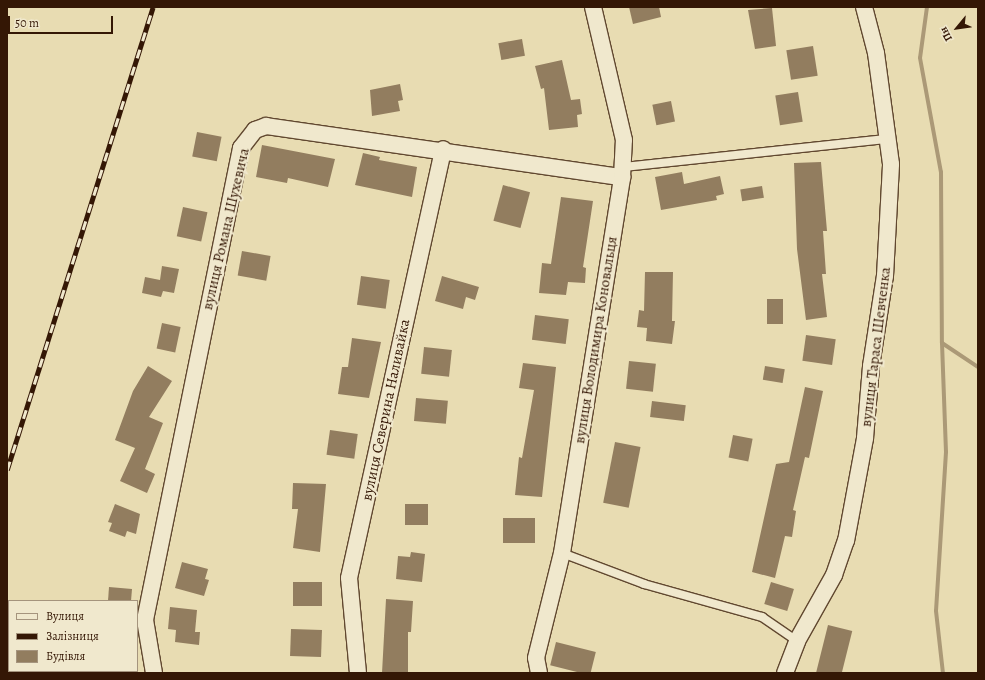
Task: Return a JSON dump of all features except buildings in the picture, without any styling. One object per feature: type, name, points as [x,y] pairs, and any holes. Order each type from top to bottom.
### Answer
[{"type":"street","name":"вулиця Володимира Коновальця","points":[[539,673],[536,658],[562,552],[622,172],[624,140],[593,7]]},
{"type":"street","name":"вулиця Тараса Шевченка","points":[[785,673],[797,641],[834,575],[846,541],[864,445],[870,366],[885,276],[891,164],[876,53],[864,7]]},
{"type":"street","name":"вулиця Романа Шухевича","points":[[154,673],[145,620],[241,148],[255,130],[266,126],[622,172]]},
{"type":"street","name":"вулиця Северина Наливайка","points":[[358,673],[349,578],[443,149]]},
{"type":"lane","points":[[622,172],[888,139]]},
{"type":"lane","points":[[562,552],[644,584],[762,617],[797,641]]},
{"type":"waterway","points":[[927,7],[920,58],[941,172],[942,343],[978,367]]},
{"type":"waterway","points":[[942,343],[946,452],[936,611],[943,673]]},
{"type":"railway","points":[[7,470],[153,7]]}]
